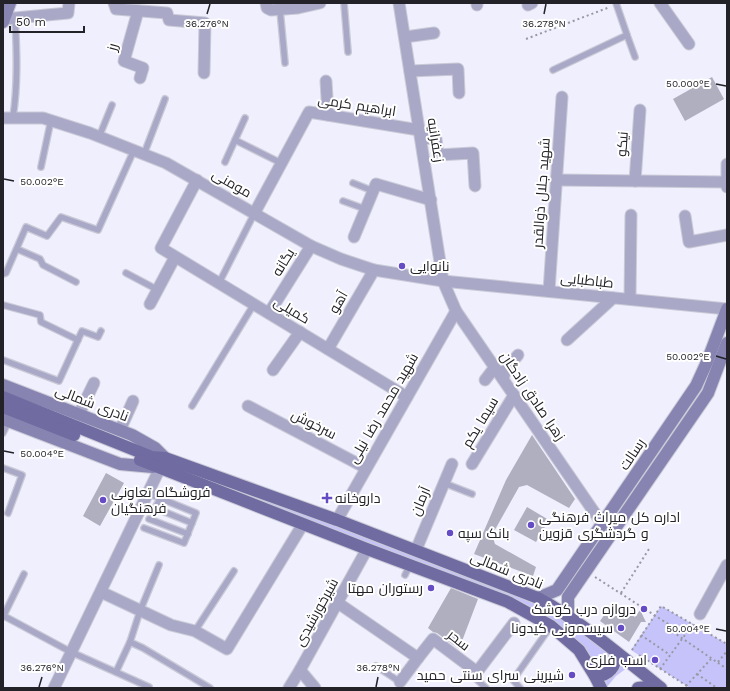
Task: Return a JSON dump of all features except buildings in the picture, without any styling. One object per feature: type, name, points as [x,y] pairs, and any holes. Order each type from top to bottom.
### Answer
[{"type":"main road","name":"نادری شمالی","points":[[3,397],[152,457],[303,524],[367,549],[407,570],[508,602],[550,626],[579,650],[601,688]]},
{"type":"main road","name":"نادری شمالی","points":[[3,407],[163,463],[337,520],[538,598],[568,616],[616,652],[660,688]]},
{"type":"main road","points":[[595,676],[604,675],[612,669],[616,661],[616,652]]},
{"type":"main road","points":[[638,688],[660,688]]},
{"type":"street","points":[[10,3],[7,20],[68,13],[69,3]]},
{"type":"street","points":[[114,3],[116,9],[167,13],[169,20],[205,23],[204,73]]},
{"type":"street","points":[[266,3],[268,10],[280,10],[298,5],[320,3]]},
{"type":"street","name":"زعفرانیه","points":[[399,3],[443,281]]},
{"type":"street","points":[[660,3],[689,44]]},
{"type":"street","name":"رز","points":[[138,11],[124,62],[143,68],[140,78]]},
{"type":"street","points":[[405,37],[434,33]]},
{"type":"street","points":[[410,71],[458,69],[459,93]]},
{"type":"street","points":[[326,81],[328,115]]},
{"type":"street","name":"شهید جلال ذوالقدر","points":[[549,291],[562,97]]},
{"type":"street","name":"نیکو","points":[[635,181],[640,110]]},
{"type":"street","name":"ابراهیم کرمی","points":[[254,214],[310,112],[420,134],[436,139],[438,155],[473,153],[475,186]]},
{"type":"street","name":"مومنی","points":[[8,118],[43,118],[51,120],[166,163],[311,246],[341,259],[374,270],[443,281]]},
{"type":"street","points":[[557,180],[727,184],[727,164]]},
{"type":"street","name":"کمیلی","points":[[197,180],[161,248],[407,397]]},
{"type":"street","points":[[354,237],[376,184],[430,200]]},
{"type":"street","points":[[630,299],[631,215]]},
{"type":"street","points":[[685,216],[689,242],[727,235]]},
{"type":"street","name":"یگانه","points":[[269,313],[311,246]]},
{"type":"street","points":[[150,304],[176,257]]},
{"type":"street","name":"آهو","points":[[328,349],[374,270]]},
{"type":"street","name":"طباطبایی","points":[[443,281],[727,309]]},
{"type":"street","name":"زهرا صادق زادگان","points":[[443,281],[456,311],[603,524],[613,533]]},
{"type":"street","points":[[567,340],[613,298]]},
{"type":"street","name":"رسالت","points":[[538,598],[557,590],[696,386],[719,360],[727,309]]},
{"type":"street","name":"شهید محمد رضا نیلی","points":[[337,520],[456,311]]},
{"type":"street","points":[[273,370],[300,332]]},
{"type":"street","name":"رسالت","points":[[568,616],[568,596],[613,533],[708,393],[719,360],[727,342]]},
{"type":"street","points":[[503,379],[506,369],[518,355]]},
{"type":"street","points":[[485,380],[495,367]]},
{"type":"street","points":[[79,414],[94,383]]},
{"type":"street","name":"نادری شمالی","points":[[3,385],[132,434],[154,448],[163,463],[120,464],[6,420]]},
{"type":"street","name":"سیما یکم","points":[[472,464],[514,395]]},
{"type":"street","points":[[120,430],[133,401]]},
{"type":"street","name":"سرخوش","points":[[248,406],[366,468]]},
{"type":"street","points":[[54,688],[147,493],[163,463]]},
{"type":"street","name":"آرمان","points":[[416,550],[452,464]]},
{"type":"street","points":[[100,592],[171,625],[196,631],[227,650],[303,524]]},
{"type":"street","name":"شیرخورشیدی","points":[[289,688],[367,549]]},
{"type":"street","points":[[700,614],[727,566]]},
{"type":"street","points":[[338,603],[418,658],[400,682]]},
{"type":"street","points":[[477,672],[514,622]]},
{"type":"street","name":"سحر","points":[[418,658],[433,639],[477,672]]},
{"type":"street","points":[[300,670],[315,688]]},
{"type":"lane","points":[[344,3],[348,52]]},
{"type":"lane","points":[[616,4],[635,57]]},
{"type":"lane","points":[[280,10],[285,63]]},
{"type":"lane","points":[[7,20],[17,77],[16,98],[8,118]]},
{"type":"lane","points":[[553,70],[627,35]]},
{"type":"lane","points":[[3,274],[6,273],[26,227],[47,236],[61,217],[98,230],[165,99]]},
{"type":"lane","points":[[99,137],[112,105]]},
{"type":"lane","points":[[225,162],[245,118]]},
{"type":"lane","points":[[41,167],[51,120]]},
{"type":"lane","points":[[235,140],[282,163]]},
{"type":"lane","points":[[353,183],[373,190]]},
{"type":"lane","points":[[343,201],[365,209]]},
{"type":"lane","points":[[219,283],[254,214]]},
{"type":"lane","points":[[17,249],[40,259],[43,265],[76,282]]},
{"type":"lane","points":[[126,273],[158,290]]},
{"type":"lane","points":[[192,406],[254,304]]},
{"type":"lane","points":[[3,305],[40,315],[41,322],[78,340]]},
{"type":"lane","points":[[3,360],[59,381],[82,331],[98,337],[101,331]]},
{"type":"lane","points":[[3,433],[6,420]]},
{"type":"lane","points":[[3,468],[22,474],[8,513]]},
{"type":"lane","points":[[444,483],[472,494]]},
{"type":"lane","points":[[144,528],[184,543],[196,513],[147,493]]},
{"type":"lane","points":[[160,499],[156,508],[192,523]]},
{"type":"lane","points":[[149,519],[188,534]]},
{"type":"lane","points":[[116,672],[130,642],[140,611],[159,565]]},
{"type":"lane","points":[[196,631],[234,571]]},
{"type":"lane","points":[[24,574],[3,617],[71,652],[149,687]]},
{"type":"lane","points":[[520,688],[513,680],[550,626]]},
{"type":"lane","points":[[130,642],[143,648],[210,688]]},
{"type":"lane","points":[[376,666],[400,682]]},
{"type":"lane","points":[[477,672],[475,678],[486,688]]},
{"type":"path","points":[[526,39],[616,4]]},
{"type":"path","points":[[621,593],[649,549]]},
{"type":"path","points":[[586,571],[655,614],[676,629],[673,632],[727,669]]},
{"type":"path","points":[[690,688],[631,650],[661,606],[727,644]]},
{"type":"path","points":[[660,669],[700,614]]},
{"type":"path","points":[[642,635],[670,655]]},
{"type":"path","points":[[718,662],[727,651]]},
{"type":"path","points":[[686,686],[712,658]]},
{"type":"path","points":[[697,674],[717,688]]},
{"type":"shaded area","points":[[198,470],[513,587],[631,665],[616,676],[606,688],[579,650],[508,602],[193,481]]},
{"type":"shaded area","points":[[661,606],[727,644],[727,688],[690,688],[631,650]]},
{"type":"place","name":"نانوایی","points":[[402,266]]},
{"type":"place","name":"داروخانه","points":[[327,498]]},
{"type":"place","name":"فروشگاه تعاونی فرهنگیان","points":[[103,500]]},
{"type":"place","name":"اداره کل میراث فرهنگی و گردشگری قزوین","points":[[531,525]]},
{"type":"place","name":"بانک سپه","points":[[450,533]]},
{"type":"place","name":"رستوران مهتا","points":[[431,588]]},
{"type":"place","name":"دروازه درب کوشک","points":[[644,609]]},
{"type":"place","name":"سیسمونی کیدونا","points":[[621,628]]},
{"type":"place","name":"اسب فلزی","points":[[655,660]]},
{"type":"place","name":"شیرینی سرای سنتی حمید","points":[[572,675]]}]
